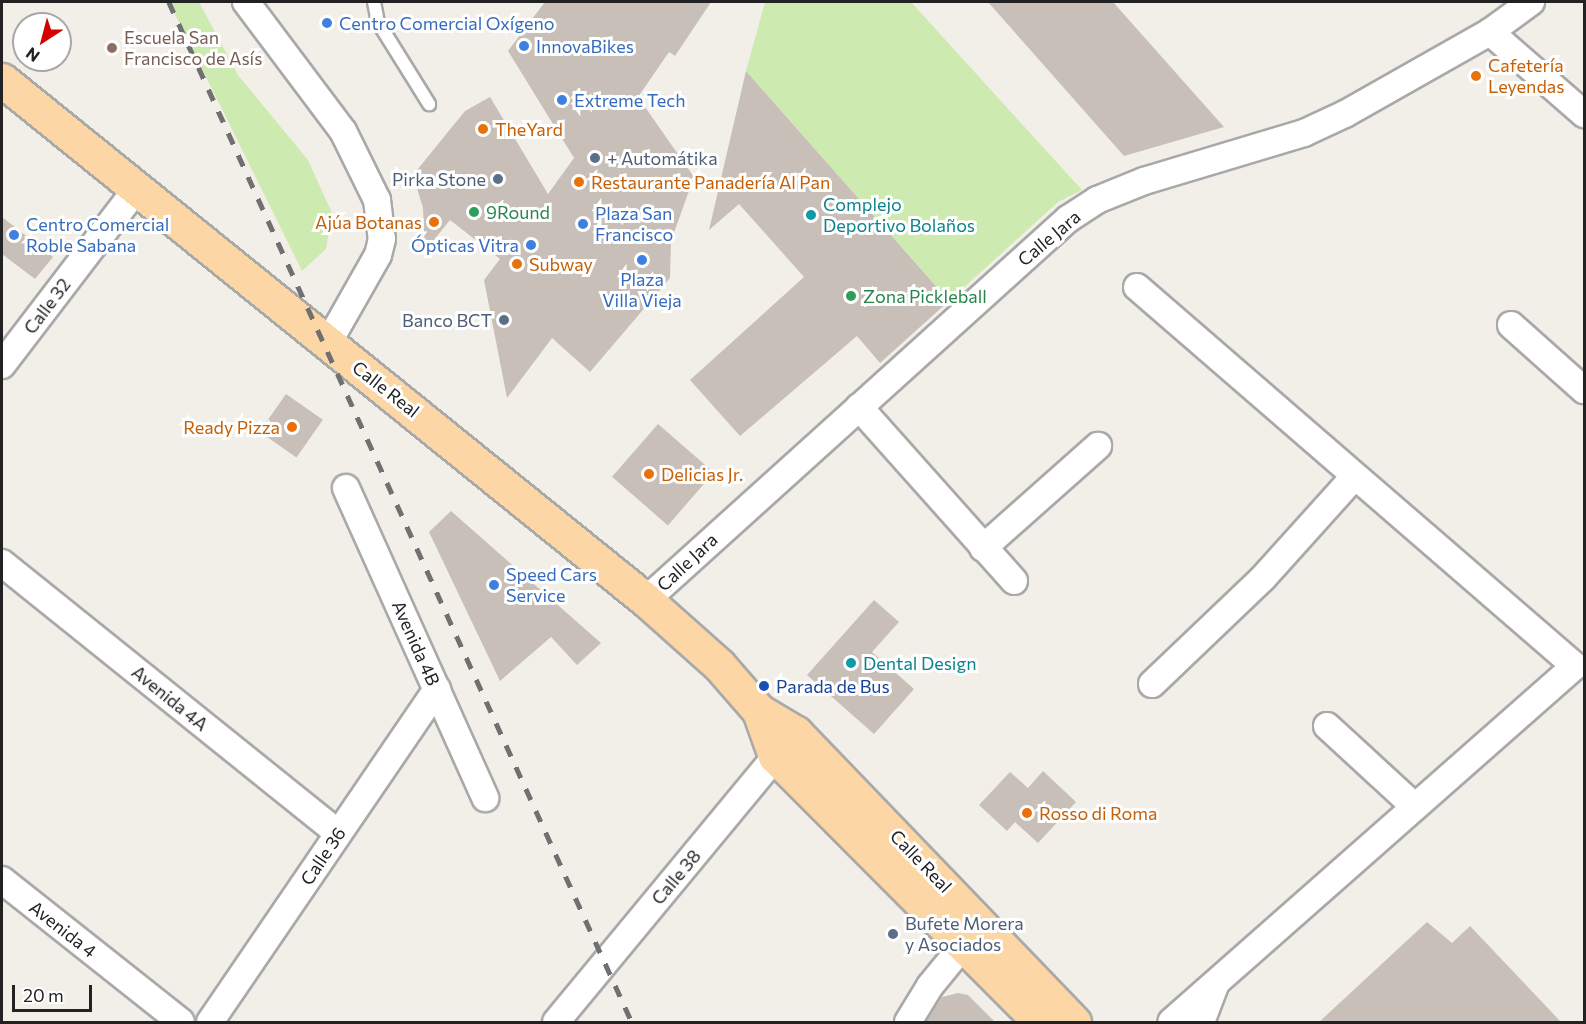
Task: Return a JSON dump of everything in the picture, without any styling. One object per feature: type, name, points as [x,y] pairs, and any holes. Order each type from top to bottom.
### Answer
[{"type":"main road","name":"Calle Real","points":[[2,80],[135,190],[646,600],[719,665],[785,744],[973,933],[1074,1023]]},
{"type":"main road","name":"Calle Real","points":[[973,933],[1040,1023]]},
{"type":"street","points":[[246,2],[343,131],[365,168],[379,209],[382,239],[378,255],[328,343]]},
{"type":"street","name":"Calle Jara","points":[[646,600],[1068,219],[1097,200],[1304,133],[1345,114],[1490,32],[1531,2]]},
{"type":"street","points":[[1490,32],[1584,114]]},
{"type":"street","name":"Calle 32","points":[[2,365],[135,190]]},
{"type":"street","points":[[1137,287],[1353,478],[1575,666],[1171,1023]]},
{"type":"street","points":[[1511,325],[1584,390]]},
{"type":"street","points":[[859,407],[1014,581]]},
{"type":"street","points":[[983,548],[1098,446]]},
{"type":"street","points":[[1152,684],[1263,578],[1353,478]]},
{"type":"street","name":"Avenida 4B","points":[[346,488],[485,798]]},
{"type":"street","name":"Avenida 4A","points":[[2,563],[338,833]]},
{"type":"street","name":"Calle 36","points":[[210,1023],[436,689]]},
{"type":"street","points":[[1327,726],[1414,806]]},
{"type":"street","name":"Calle 38","points":[[556,1023],[785,744]]},
{"type":"street","name":"Avenida 4","points":[[2,880],[181,1023]]},
{"type":"street","points":[[908,1023],[930,986],[973,933]]},
{"type":"street","points":[[1201,1023],[1217,980]]},
{"type":"lane","points":[[374,2],[378,22],[429,104]]},
{"type":"green space","points":[[169,2],[199,2],[238,75],[308,160],[332,213],[326,249],[302,271]]},
{"type":"green space","points":[[765,2],[911,2],[1082,190],[1058,202],[949,301],[746,71]]},
{"type":"building","points":[[545,2],[711,2],[675,56],[669,52],[638,97],[694,177],[671,241],[670,278],[590,372],[552,338],[507,398],[484,280],[500,259],[450,220],[425,251],[423,208],[413,175],[465,111],[490,97],[548,194],[574,158],[508,51]]},
{"type":"building","points":[[988,2],[1113,2],[1224,127],[1124,156]]},
{"type":"building","name":"Complejo Deportivo Bolaños","points":[[746,71],[949,301],[880,363],[857,336],[740,436],[690,380],[804,277],[739,204],[709,230]]},
{"type":"building","name":"Centro Comercial Roble Sabana","points":[[2,217],[53,257],[35,279],[2,254]]},
{"type":"building","name":"Ready Pizza","points":[[286,394],[323,420],[296,457],[260,432]]},
{"type":"building","points":[[658,424],[714,473],[668,525],[612,477]]},
{"type":"building","name":"Speed Cars Service","points":[[451,511],[601,643],[577,665],[551,637],[500,681],[429,532]]},
{"type":"building","name":"Dental Design","points":[[874,600],[899,622],[872,652],[914,689],[874,734],[807,675]]},
{"type":"building","name":"Rosso di Roma","points":[[1043,771],[1076,802],[1038,843],[1015,822],[1007,831],[979,805],[1010,772],[1028,788]]},
{"type":"building","points":[[1427,922],[1452,943],[1470,926],[1562,1023],[1318,1023]]},
{"type":"building","points":[[958,993],[968,995],[996,1023],[925,1023],[942,997]]},
{"type":"railway","points":[[169,2],[632,1022]]},
{"type":"place","name":"Centro Comercial Oxígeno","points":[[327,23]]},
{"type":"place","name":"InnovaBikes","points":[[524,46]]},
{"type":"place","name":"Escuela San Francisco de Asís","points":[[112,48]]},
{"type":"place","name":"Cafetería Leyendas","points":[[1476,76]]},
{"type":"place","name":"Extreme Tech","points":[[562,100]]},
{"type":"place","name":"TheYard","points":[[483,129]]},
{"type":"place","name":"+ Automátika","points":[[595,158]]},
{"type":"place","name":"Pirka Stone","points":[[498,179]]},
{"type":"place","name":"Restaurante Panadería Al Pan","points":[[579,182]]},
{"type":"place","name":"9Round","points":[[474,212]]},
{"type":"place","name":"Complejo Deportivo Bolaños","points":[[811,215]]},
{"type":"place","name":"Ajúa Botanas","points":[[434,222]]},
{"type":"place","name":"Plaza San Francisco","points":[[583,224]]},
{"type":"place","name":"Centro Comercial Roble Sabana","points":[[14,235]]},
{"type":"place","name":"Ópticas Vitra","points":[[531,245]]},
{"type":"place","name":"Plaza Villa Vieja","points":[[642,260]]},
{"type":"place","name":"Subway","points":[[517,264]]},
{"type":"place","name":"Zona Pickleball","points":[[851,296]]},
{"type":"place","name":"Banco BCT","points":[[504,320]]},
{"type":"place","name":"Ready Pizza","points":[[292,427]]},
{"type":"place","name":"Delicias Jr.","points":[[649,474]]},
{"type":"place","name":"Speed Cars Service","points":[[494,585]]},
{"type":"place","name":"Dental Design","points":[[851,663]]},
{"type":"place","name":"Parada de Bus","points":[[764,686]]},
{"type":"place","name":"Rosso di Roma","points":[[1027,813]]},
{"type":"place","name":"Bufete Morera y Asociados","points":[[893,934]]}]
